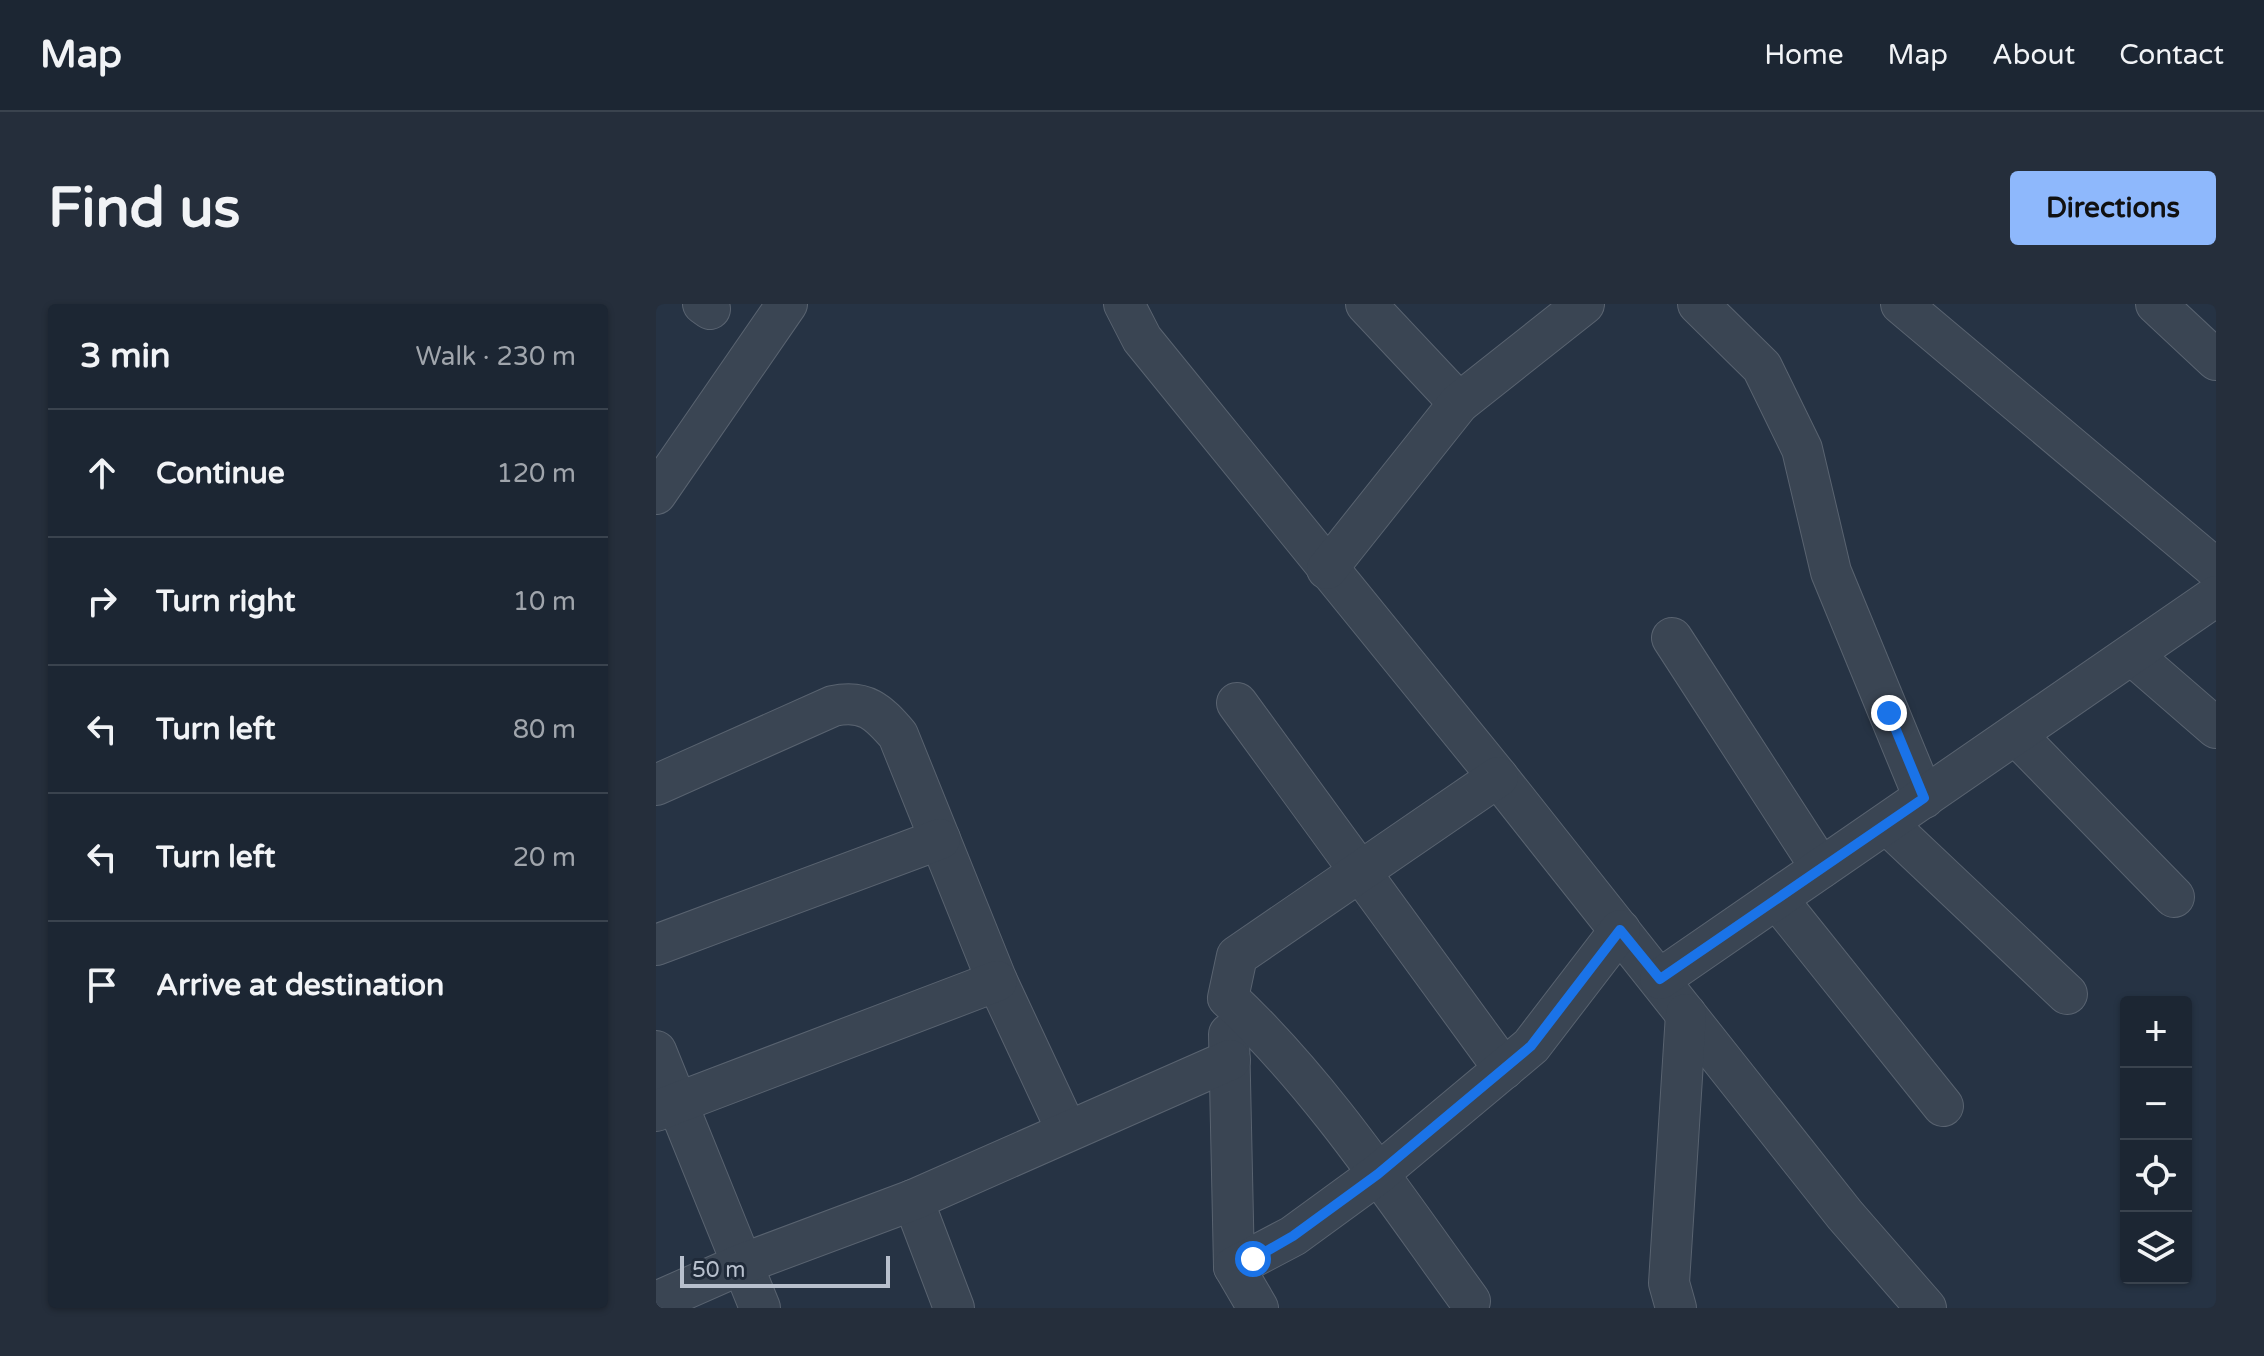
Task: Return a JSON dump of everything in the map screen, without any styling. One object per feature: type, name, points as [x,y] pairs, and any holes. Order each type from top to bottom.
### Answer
[{"type":"street","points":[[656,494],[787,304]]},
{"type":"street","points":[[1124,304],[1142,339],[1498,777],[1845,1215],[1926,1308]]},
{"type":"street","points":[[1366,304],[1459,403]]},
{"type":"street","points":[[1327,569],[1459,403],[1584,304]]},
{"type":"street","points":[[1698,304],[1762,367],[1802,449],[1831,572],[1924,798]]},
{"type":"street","points":[[1901,304],[2216,569]]},
{"type":"street","points":[[2156,304],[2216,360]]},
{"type":"street","points":[[1660,979],[2216,596]]},
{"type":"street","points":[[1672,638],[1821,868]]},
{"type":"street","points":[[2133,656],[2216,728]]},
{"type":"street","points":[[656,785],[833,706],[861,703],[876,710],[898,735],[997,981],[1067,1131]]},
{"type":"street","points":[[1237,703],[1358,873],[1504,1069]]},
{"type":"street","points":[[2016,735],[2174,897]]},
{"type":"street","points":[[1258,1308],[1234,1267],[1228,998],[1237,956],[1498,777]]},
{"type":"street","points":[[1887,824],[2067,994]]},
{"type":"street","points":[[656,945],[940,839]]},
{"type":"street","points":[[1777,899],[1943,1106]]},
{"type":"street","points":[[1234,1267],[1293,1236],[1378,1174],[1531,1046],[1620,930]]},
{"type":"street","points":[[667,1107],[997,981]]},
{"type":"street","points":[[1228,998],[1264,1032],[1378,1174],[1470,1301]]},
{"type":"street","points":[[1676,1308],[1669,1283],[1686,1014]]},
{"type":"street","points":[[656,1051],[667,1107],[760,1308]]},
{"type":"street","points":[[656,1302],[742,1264],[913,1200],[1230,1060]]},
{"type":"street","points":[[913,1200],[954,1308]]},
{"type":"route","points":[[1253,1259],[1293,1236],[1407,1152],[1531,1046],[1620,930],[1660,979],[1924,798],[1889,713]]}]
